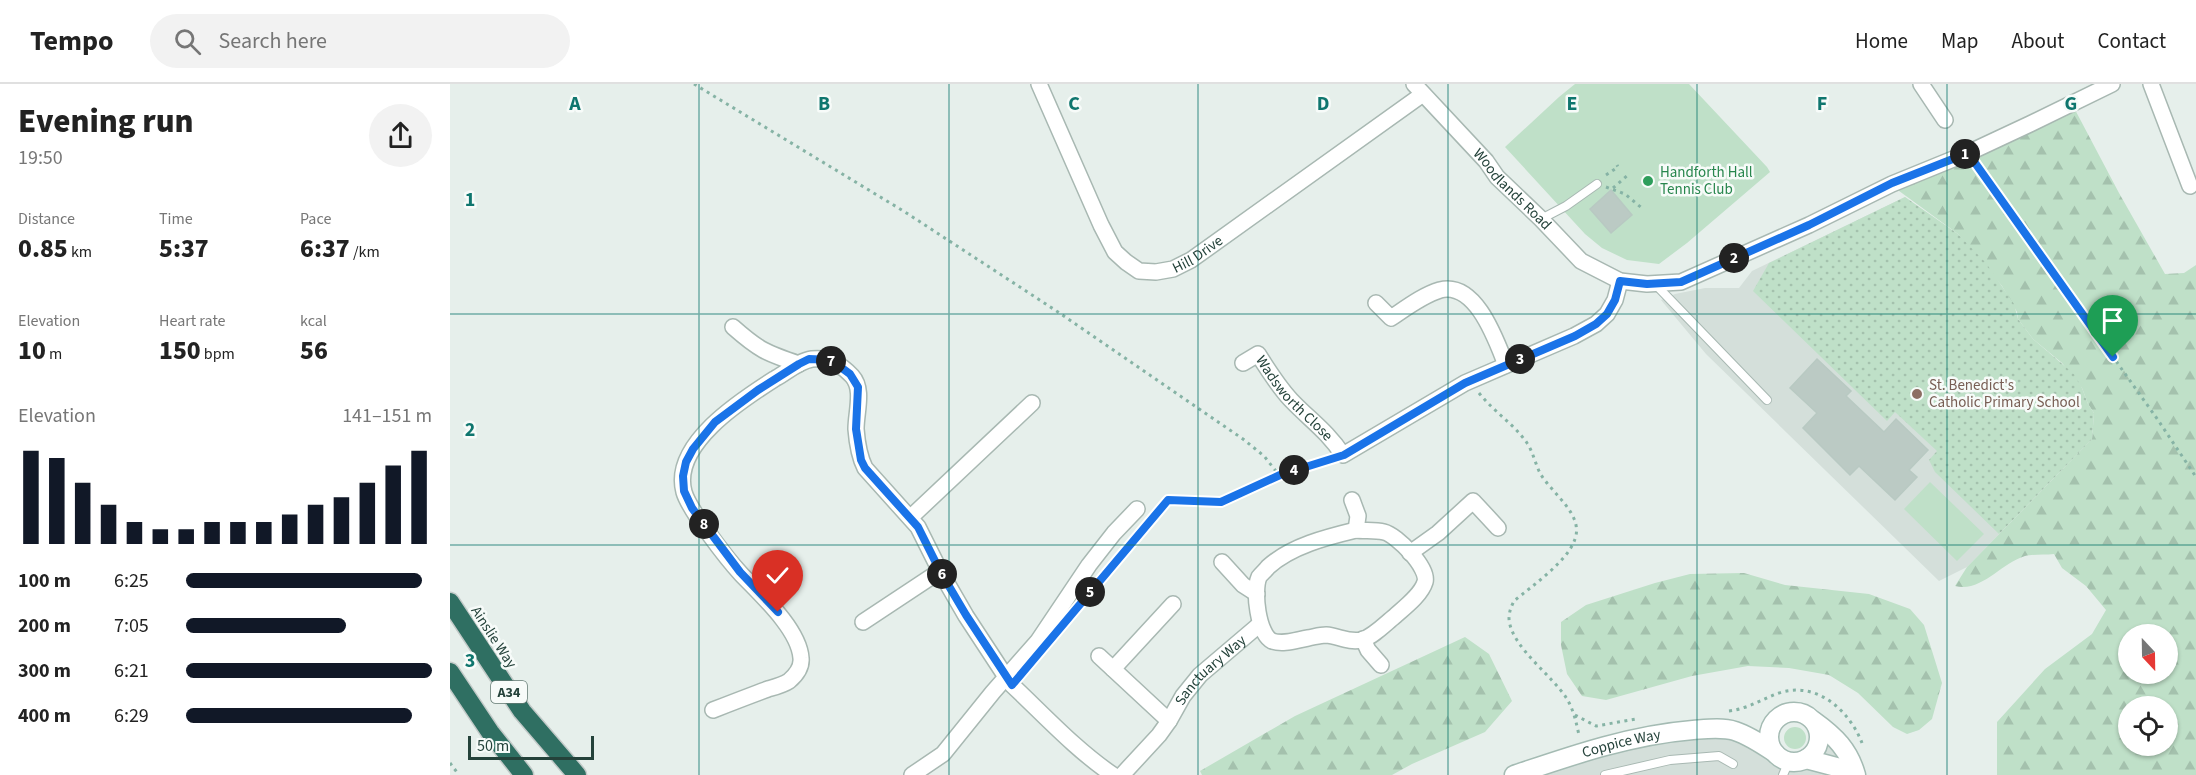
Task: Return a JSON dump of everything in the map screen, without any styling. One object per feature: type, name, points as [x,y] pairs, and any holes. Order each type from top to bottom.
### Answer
[{"type":"highway","name":"Ainslie Way","points":[[450,602],[522,711],[577,775]]},
{"type":"highway","name":"A34","points":[[450,672],[490,732],[524,775]]},
{"type":"street","name":"Hill Drive","points":[[1039,84],[1115,252],[1139,271],[1156,272],[1173,269],[1191,260],[1419,89]]},
{"type":"street","points":[[1920,84],[1945,120]]},
{"type":"street","points":[[1344,455],[1473,380],[1575,336],[1596,324],[1607,314],[1615,300],[1620,281],[1655,284],[1681,282],[1809,225],[1892,183],[1968,153],[2112,84]]},
{"type":"street","points":[[2151,84],[2190,186]]},
{"type":"street","name":"Woodlands Road","points":[[1419,89],[1486,161],[1497,177],[1581,261],[1620,281]]},
{"type":"street","points":[[1376,303],[1391,318],[1425,297],[1441,290],[1454,289],[1467,296],[1480,311],[1492,330],[1506,365]]},
{"type":"street","points":[[733,327],[768,355],[799,364]]},
{"type":"street","name":"Wadsworth Close","points":[[1243,363],[1258,354],[1290,400],[1329,435],[1344,455]]},
{"type":"street","points":[[712,710],[788,682],[799,671],[802,659],[798,645],[778,612],[740,572],[692,508],[684,491],[683,476],[686,462],[693,449],[715,422],[758,390],[809,359],[831,360],[855,379],[858,387],[856,429],[861,460],[872,476],[911,517],[925,537],[940,571],[1009,681],[1095,763],[1113,775]]},
{"type":"street","points":[[911,517],[1032,403]]},
{"type":"street","points":[[1352,500],[1358,516],[1356,530]]},
{"type":"street","points":[[1410,553],[1438,533],[1473,501],[1498,528]]},
{"type":"street","points":[[912,775],[943,754],[1009,681],[1108,541],[1137,509]]},
{"type":"street","name":"Sanctuary Way","points":[[1356,530],[1385,532],[1397,539],[1410,553],[1425,571],[1425,582],[1414,598],[1378,631],[1363,639],[1346,641],[1326,635],[1281,643],[1270,640],[1264,634],[1260,624],[1257,594],[1259,578],[1284,556],[1308,544],[1356,530]]},
{"type":"street","points":[[1222,562],[1243,585],[1257,594]]},
{"type":"street","points":[[863,622],[940,571]]},
{"type":"street","points":[[1113,669],[1173,604]]},
{"type":"street","name":"Sanctuary Way","points":[[1122,775],[1169,722],[1183,696],[1200,675],[1260,624]]},
{"type":"street","points":[[1363,639],[1368,650],[1381,664]]},
{"type":"street","name":"Sanctuary Way","points":[[1099,656],[1169,722]]},
{"type":"street","points":[[1814,722],[1819,738],[1817,746],[1788,762],[1769,739],[1773,723],[1778,718],[1793,712],[1808,716],[1836,737],[1852,759],[1856,775]]},
{"type":"street","name":"Coppice Way","points":[[1734,731],[1778,718]]},
{"type":"street","name":"Coppice Way","points":[[1515,775],[1581,752],[1664,733],[1714,729],[1734,731],[1757,741],[1788,762],[1839,768],[1850,775]]},
{"type":"lane","points":[[1541,219],[1566,206],[1598,184]]},
{"type":"lane","points":[[1655,284],[1767,400]]},
{"type":"lane","points":[[1605,775],[1670,760],[1719,756],[1733,764]]},
{"type":"path","points":[[694,84],[896,206],[1055,310],[1243,439],[1264,456],[1280,475]]},
{"type":"path","points":[[1968,153],[2196,477]]},
{"type":"path","points":[[1617,165],[1598,184],[1625,194],[1643,209]]},
{"type":"path","points":[[1612,188],[1628,175]]},
{"type":"path","points":[[1473,380],[1491,409],[1517,431],[1528,445],[1540,472],[1552,491],[1569,508],[1575,520],[1577,529],[1575,540],[1570,548],[1562,559],[1514,601],[1509,619],[1518,641],[1566,698],[1575,715],[1581,752]]},
{"type":"path","points":[[1094,588],[1168,500],[1221,502],[1280,475],[1344,455]]},
{"type":"path","points":[[450,763],[459,775]]},
{"type":"shaded area","name":"St. Benedict's Catholic Primary School","points":[[1905,197],[1921,209],[2092,439],[1967,567],[1939,581],[1706,354],[1661,300],[1675,294],[1705,288],[1739,288],[1752,271]]},
{"type":"shaded area","points":[[1714,729],[1770,733],[1772,747],[1778,755],[1799,762],[1805,761],[1818,752],[1824,738],[1856,775],[1514,775]]},
{"type":"green space","name":"Handforth Hall Tennis Club","points":[[1575,84],[1689,84],[1770,172],[1659,264],[1627,260],[1602,248],[1585,234],[1505,147]]},
{"type":"green space","points":[[2072,104],[2165,274],[2184,273],[2196,265],[2196,775],[1997,775],[1997,722],[2045,669],[2092,634],[2106,610],[2086,586],[2062,568],[2054,554],[2025,556],[1974,585],[1955,586],[1967,567],[2092,439],[2094,413],[2082,388],[2062,363],[2033,339],[2018,319],[2017,312],[2002,286],[1958,234],[1895,188]]},
{"type":"green space","name":"St. Benedict's Catholic Primary School","points":[[1905,197],[1958,234],[1986,263],[2014,304],[2018,319],[2033,339],[2074,374],[2094,413],[2092,439],[1999,534],[1935,472],[1929,460],[1937,451],[1895,412],[1887,421],[1753,291],[1769,263]]},
{"type":"green space","points":[[1930,482],[1984,534],[1957,561],[1904,509]]},
{"type":"green space","points":[[1744,573],[1785,585],[1869,594],[1910,609],[1924,625],[1942,683],[1932,719],[1919,730],[1907,734],[1893,727],[1858,693],[1829,675],[1789,668],[1748,666],[1692,676],[1606,700],[1582,696],[1567,674],[1561,645],[1561,622],[1586,605],[1690,574]]},
{"type":"green space","points":[[1465,637],[1489,654],[1512,701],[1485,732],[1392,775],[1202,775],[1200,771],[1295,716]]},
{"type":"green space","points":[[1795,727],[1803,730],[1806,738],[1803,746],[1795,749],[1787,746],[1784,738],[1787,730]]},
{"type":"building","points":[[1611,190],[1632,215],[1611,233],[1590,209]]},
{"type":"building","points":[[1817,359],[1851,391],[1846,396],[1884,432],[1896,419],[1928,450],[1909,470],[1917,477],[1895,500],[1859,466],[1850,475],[1803,428],[1817,413],[1790,388]]},
{"type":"place","name":"Handforth Hall Tennis Club","points":[[1648,181]]},
{"type":"place","name":"St. Benedict's Catholic Primary School","points":[[1917,394]]},
{"type":"route","points":[[778,612],[740,572],[692,508],[684,491],[683,476],[686,462],[693,449],[715,422],[758,390],[809,359],[831,360],[855,379],[858,387],[856,429],[861,460],[865,468],[911,517],[925,537],[940,571],[1012,685],[1168,500],[1221,502],[1280,475],[1344,455],[1465,383],[1575,336],[1596,324],[1607,314],[1615,300],[1620,281],[1647,284],[1681,282],[1809,225],[1892,183],[1968,153],[2113,357]]}]
